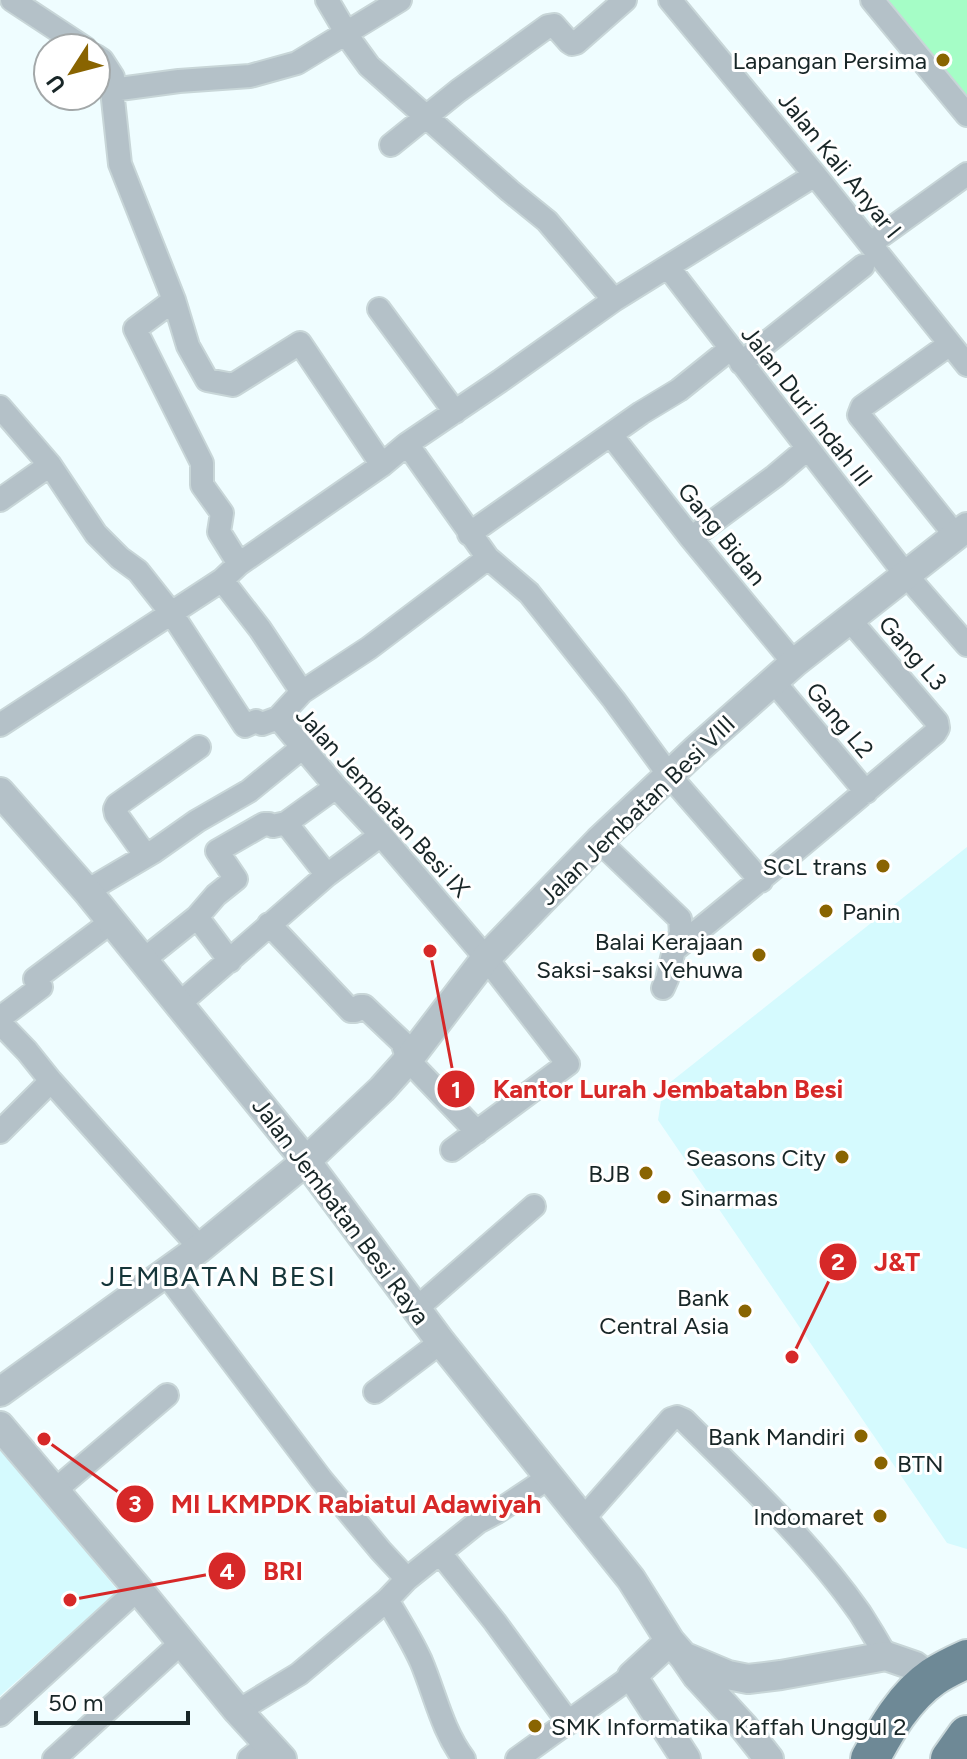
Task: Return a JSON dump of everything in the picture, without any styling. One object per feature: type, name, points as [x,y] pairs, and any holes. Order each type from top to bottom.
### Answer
[{"type":"highway","points":[[870,1759],[901,1708],[931,1678],[967,1659]]},
{"type":"highway","points":[[950,1759],[967,1735]]},
{"type":"street","points":[[12,0],[61,32]]},
{"type":"street","points":[[327,0],[369,66],[547,221],[614,300]]},
{"type":"street","points":[[112,90],[250,76],[297,63],[400,0]]},
{"type":"street","points":[[391,145],[480,74],[548,26],[554,25],[569,42],[576,43],[625,0]]},
{"type":"street","name":"Jalan Kali Anyar I","points":[[670,0],[815,175],[872,255],[967,365]]},
{"type":"street","points":[[872,0],[967,115]]},
{"type":"street","points":[[112,75],[120,164],[174,300],[188,346],[207,380],[233,385],[300,343],[382,465]]},
{"type":"street","points":[[469,534],[641,413],[735,356],[872,255],[967,174]]},
{"type":"street","points":[[0,725],[222,580],[239,564],[382,465],[407,444],[614,300],[815,175]]},
{"type":"street","name":"Jalan Duri Indah III","points":[[668,267],[906,575],[967,645]]},
{"type":"street","points":[[174,300],[135,329],[202,463],[202,485],[222,513],[219,532],[239,564]]},
{"type":"street","points":[[379,309],[455,412]]},
{"type":"street","points":[[950,344],[862,407],[859,415],[961,532]]},
{"type":"street","name":"Jalan Jembatan Besi IX","points":[[0,407],[50,465],[96,534],[138,571],[172,614],[245,726],[278,718],[486,958],[568,1064],[477,1132]]},
{"type":"street","name":"Gang Bidan","points":[[611,435],[691,538],[784,672]]},
{"type":"street","points":[[407,444],[488,558],[529,593],[669,775],[761,881]]},
{"type":"street","points":[[691,538],[807,449]]},
{"type":"street","points":[[0,500],[50,465]]},
{"type":"street","name":"Jalan Jembatan Besi VIII","points":[[0,1392],[166,1274],[306,1161],[382,1089],[486,958],[599,841],[784,672],[961,532]]},
{"type":"street","points":[[278,718],[302,692],[369,648],[488,558]]},
{"type":"street","points":[[222,580],[260,629],[302,692]]},
{"type":"street","name":"Gang L3","points":[[849,619],[937,722],[938,728],[866,792]]},
{"type":"street","name":"Gang L2","points":[[784,672],[866,792]]},
{"type":"street","points":[[146,856],[115,809],[199,747]]},
{"type":"street","points":[[87,891],[249,791],[303,747]]},
{"type":"street","points":[[217,851],[264,824],[273,826],[286,823],[336,787]]},
{"type":"street","name":"Jalan Jembatan Besi Raya","points":[[0,792],[87,891],[306,1161],[441,1342],[631,1579],[697,1676],[769,1759]]},
{"type":"street","points":[[674,950],[866,792]]},
{"type":"street","points":[[142,961],[197,917],[216,895],[236,879],[197,821]]},
{"type":"street","points":[[286,823],[327,875]]},
{"type":"street","points":[[179,1004],[327,875],[381,835]]},
{"type":"street","points":[[599,841],[680,919],[681,933],[663,988]]},
{"type":"street","points":[[197,917],[230,961]]},
{"type":"street","points":[[111,922],[35,979],[41,987],[0,1020],[200,1248]]},
{"type":"street","points":[[269,924],[351,1011],[364,1006],[402,1042],[408,1060],[477,1132],[452,1150]]},
{"type":"street","points":[[0,1132],[51,1081]]},
{"type":"street","points":[[416,1309],[534,1206]]},
{"type":"street","points":[[166,1274],[321,1479],[407,1579]]},
{"type":"street","points":[[375,1392],[441,1342]]},
{"type":"street","points":[[54,1491],[167,1395]]},
{"type":"street","points":[[582,1520],[671,1419],[677,1417],[684,1420],[779,1516],[845,1593],[886,1656]]},
{"type":"street","points":[[0,1426],[238,1711],[266,1754]]},
{"type":"street","points":[[238,1711],[299,1674],[387,1600],[407,1579],[478,1522],[548,1478]]},
{"type":"street","points":[[440,1553],[569,1723]]},
{"type":"street","points":[[0,1715],[138,1589]]},
{"type":"street","points":[[387,1600],[420,1659],[446,1732],[464,1759]]},
{"type":"street","points":[[54,1759],[181,1643]]},
{"type":"street","points":[[517,1759],[632,1676],[677,1649],[728,1675],[748,1679],[886,1656],[915,1666],[931,1678]]},
{"type":"street","points":[[632,1676],[686,1759]]},
{"type":"shaded area","points":[[967,847],[967,1549],[947,1543],[658,1120],[663,1088]]},
{"type":"shaded area","points":[[0,1445],[118,1591],[0,1696]]},
{"type":"green space","name":"Lapangan Persima","points":[[873,0],[967,0],[967,120]]},
{"type":"place","name":"Lapangan Persima","points":[[943,60]]},
{"type":"place","name":"SCL trans","points":[[883,866]]},
{"type":"place","name":"Panin","points":[[826,911]]},
{"type":"place","name":"Kantor Lurah Jembatabn Besi","points":[[430,951]]},
{"type":"place","name":"Balai Kerajaan Saksi-saksi Yehuwa","points":[[759,955]]},
{"type":"place","name":"Seasons City","points":[[842,1157]]},
{"type":"place","name":"BJB","points":[[646,1173]]},
{"type":"place","name":"Sinarmas","points":[[664,1197]]},
{"type":"place","name":"Bank Central Asia","points":[[745,1311]]},
{"type":"place","name":"J&T","points":[[792,1357]]},
{"type":"place","name":"Bank Mandiri","points":[[861,1436]]},
{"type":"place","name":"MI LKMPDK Rabiatul Adawiyah","points":[[44,1439]]},
{"type":"place","name":"BTN","points":[[881,1463]]},
{"type":"place","name":"Indomaret","points":[[880,1516]]},
{"type":"place","name":"BRI","points":[[70,1600]]},
{"type":"place","name":"SMK Informatika Kaffah Unggul 2","points":[[535,1726]]},
{"type":"district","name":"JEMBATAN BESI","points":[[219,1276]]}]
